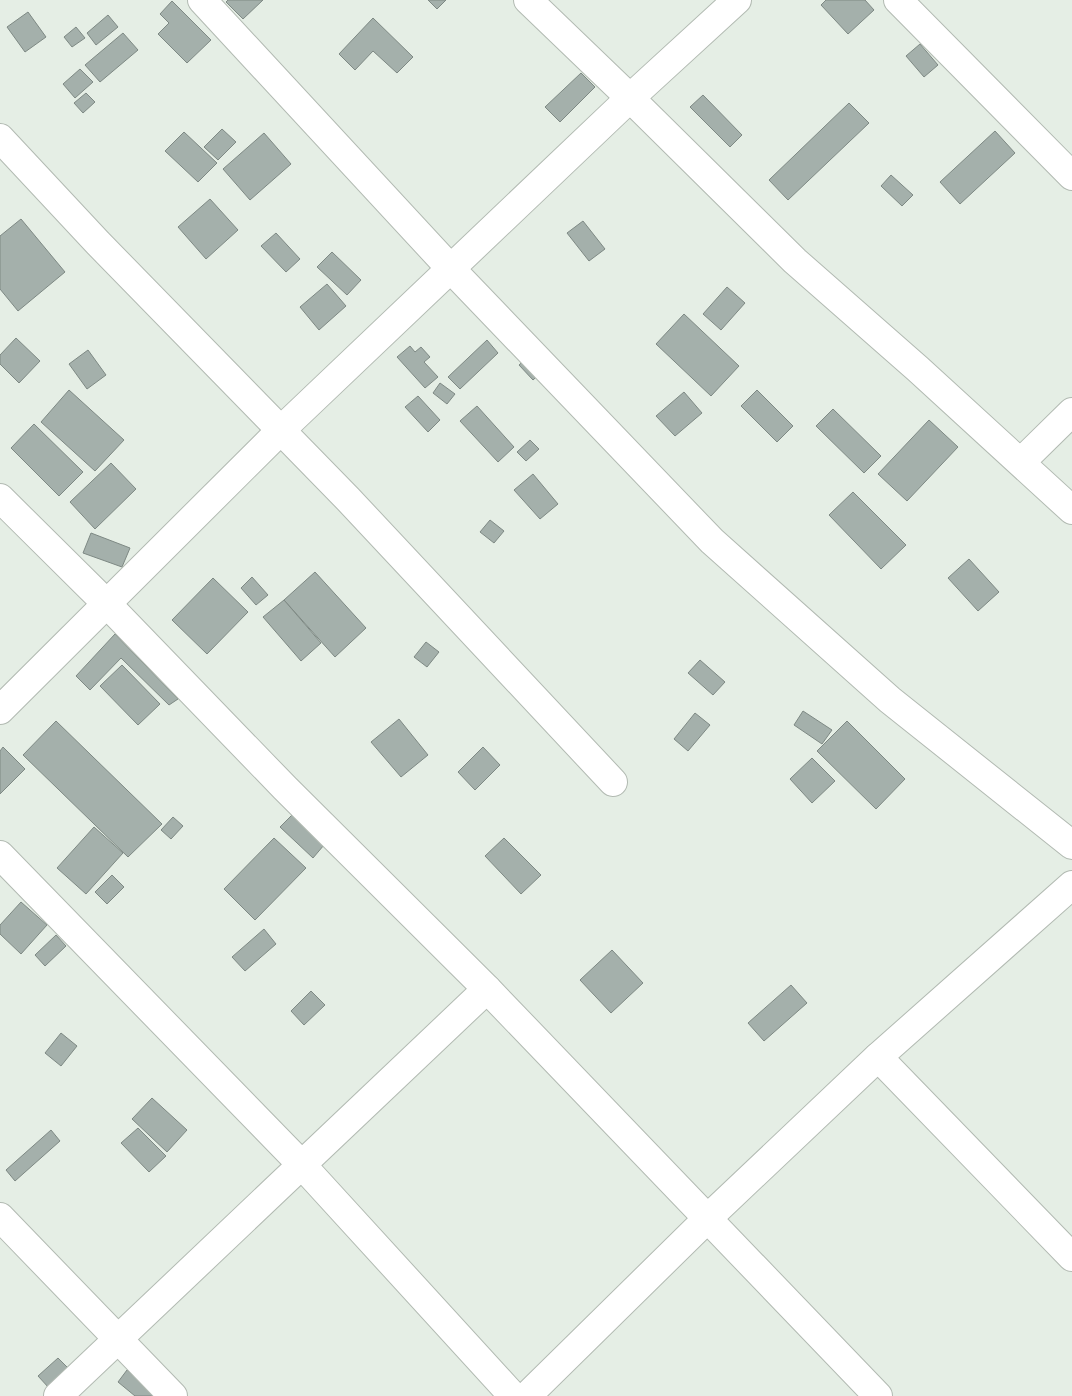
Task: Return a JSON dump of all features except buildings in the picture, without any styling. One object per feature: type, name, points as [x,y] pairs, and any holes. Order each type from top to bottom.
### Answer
[{"type":"street","points":[[202,0],[451,269],[712,541],[890,700],[1072,845]]},
{"type":"street","points":[[528,0],[795,261],[1021,462],[1072,510]]},
{"type":"street","points":[[0,710],[281,430],[630,98],[736,0]]},
{"type":"street","points":[[898,0],[1072,176]]},
{"type":"street","points":[[0,138],[98,243],[348,499],[613,782]]},
{"type":"street","points":[[1021,462],[1072,412]]},
{"type":"street","points":[[0,498],[108,604],[292,795],[487,989],[878,1396]]},
{"type":"street","points":[[0,855],[301,1164],[513,1396]]},
{"type":"street","points":[[527,1396],[708,1218],[878,1058],[1069,894]]},
{"type":"street","points":[[58,1396],[487,989]]},
{"type":"street","points":[[878,1058],[1072,1257]]},
{"type":"street","points":[[0,1217],[173,1396]]}]
